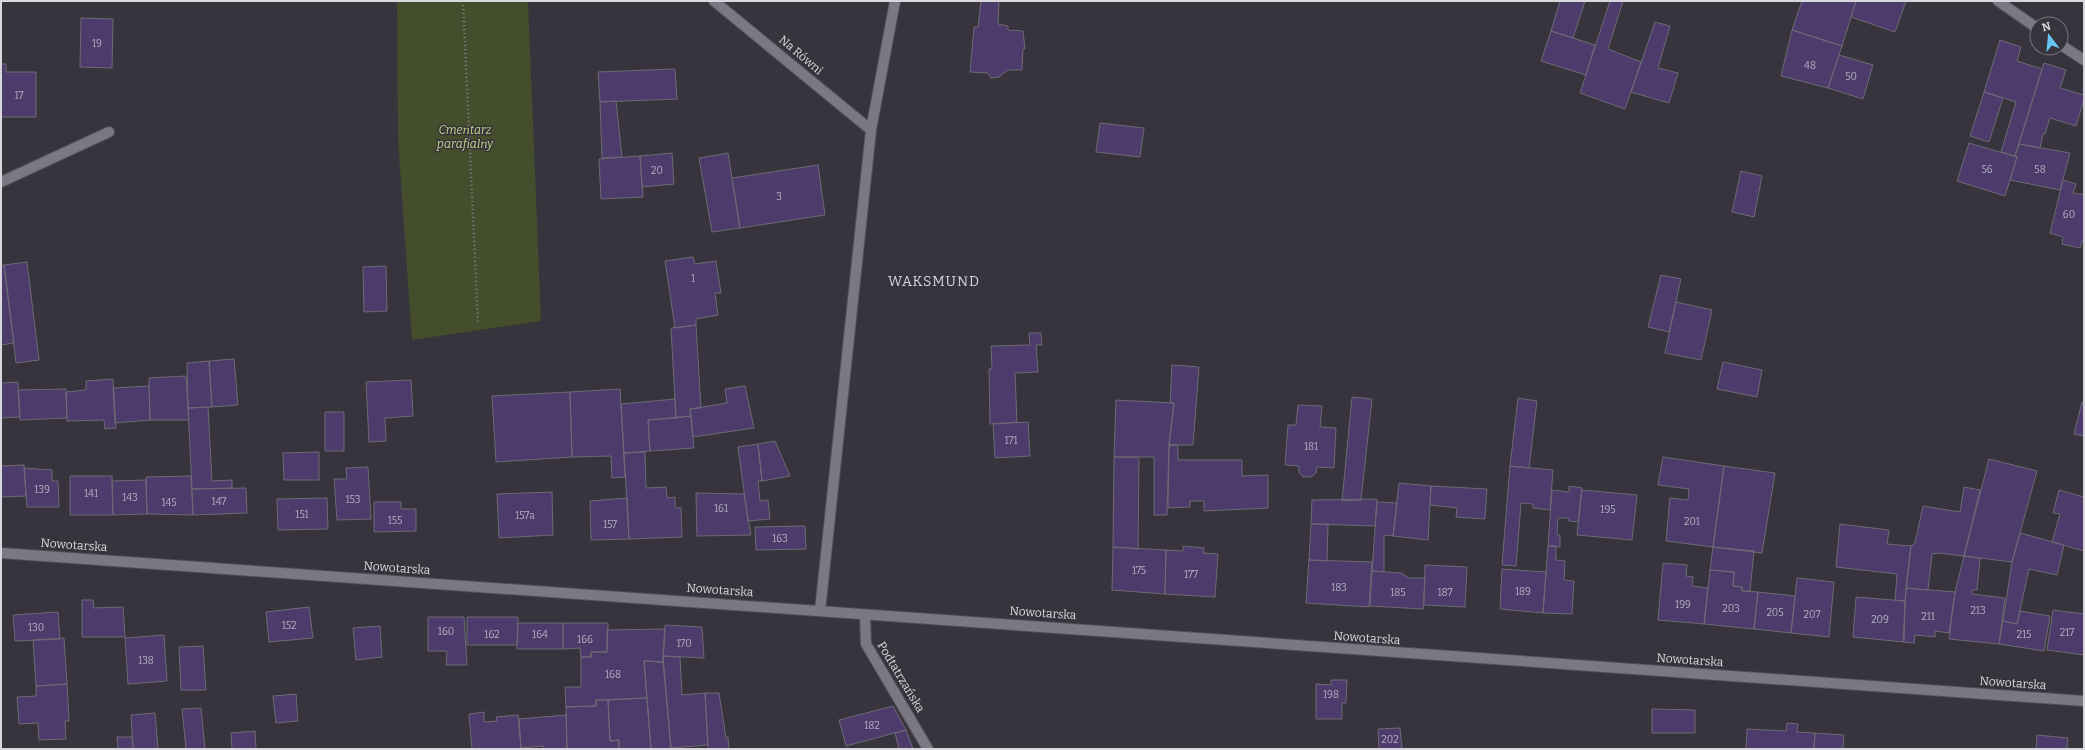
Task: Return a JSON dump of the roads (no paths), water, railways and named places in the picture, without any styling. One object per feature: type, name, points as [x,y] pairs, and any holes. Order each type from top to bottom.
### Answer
[{"type":"street","name":"Na Równi","points":[[714,1],[870,130]]},
{"type":"street","points":[[820,611],[870,130],[895,1]]},
{"type":"street","points":[[1998,1],[2029,22]]},
{"type":"street","points":[[2069,50],[2084,60]]},
{"type":"street","points":[[1,182],[109,132]]},
{"type":"street","name":"Nowotarska","points":[[1,553],[2084,701]]},
{"type":"street","name":"Podtatrzańska","points":[[865,615],[866,644],[928,749]]},
{"type":"district","name":"WAKSMUND","points":[[934,281]]},
{"type":"park label","name":"Cmentarz parafialny","points":[[465,137]]}]
